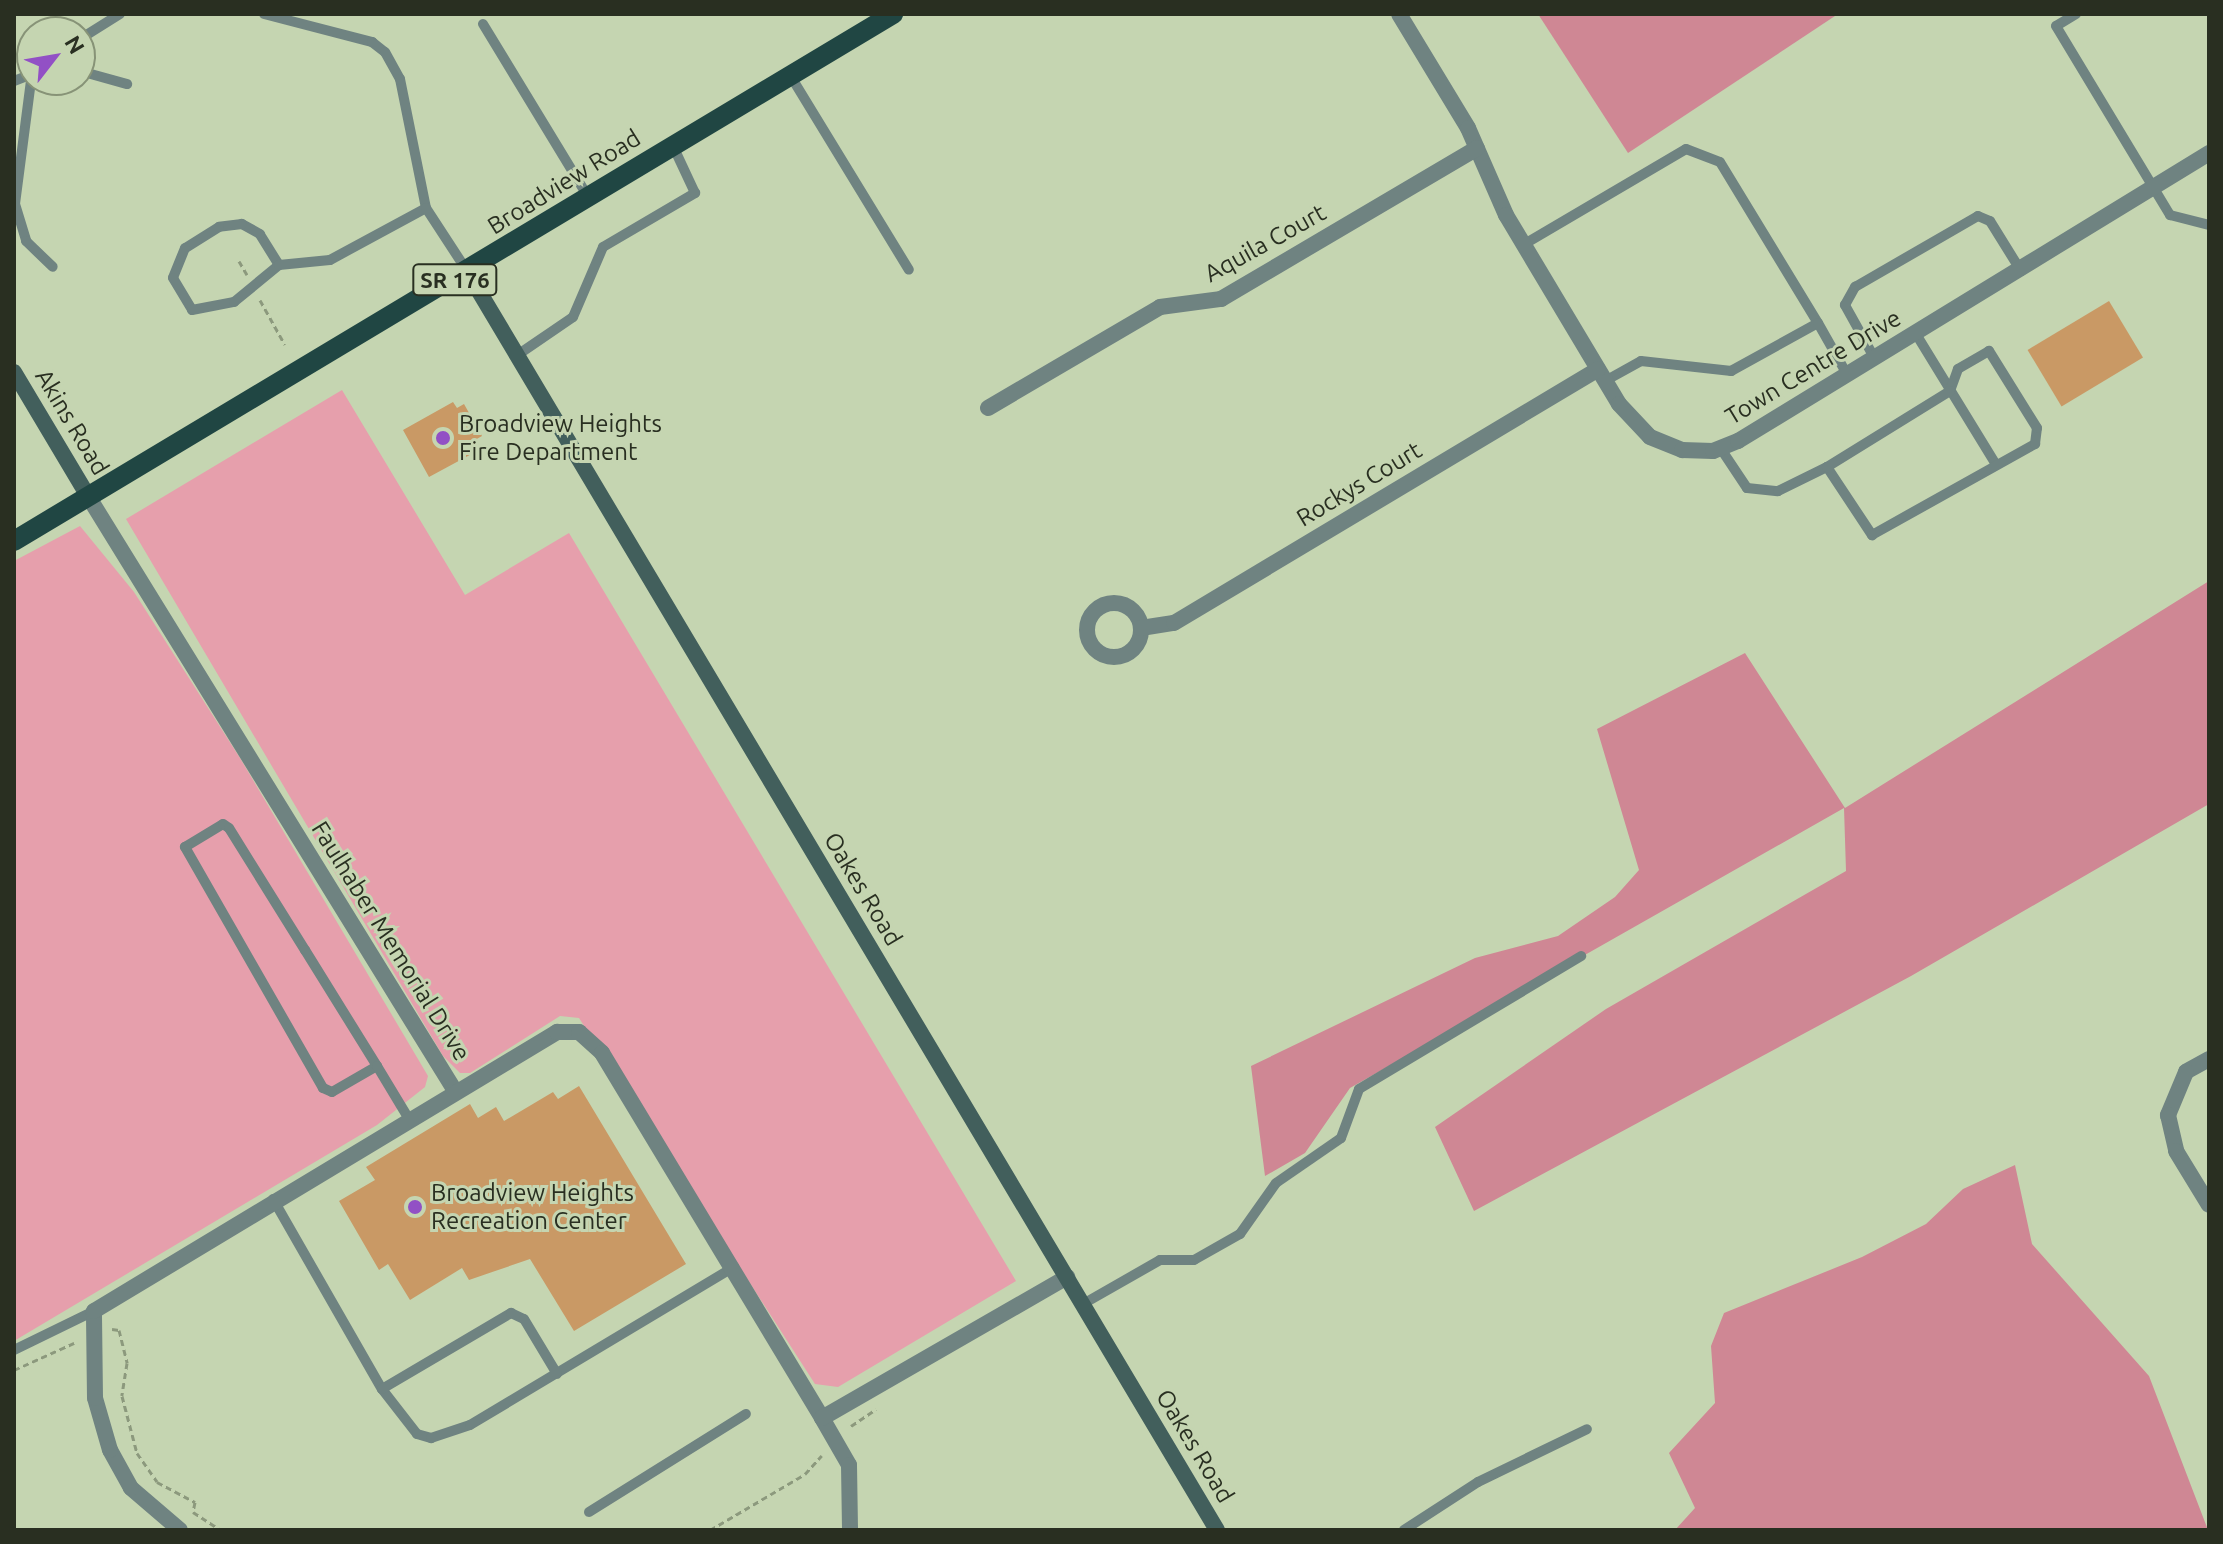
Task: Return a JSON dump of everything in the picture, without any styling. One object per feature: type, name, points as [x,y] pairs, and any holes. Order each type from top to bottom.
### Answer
[{"type":"main road","name":"Broadview Road","points":[[14,541],[468,273],[588,197],[893,14]]},
{"type":"street","name":"Town Centre Drive","points":[[1399,14],[1477,148],[1523,245],[1602,375],[1656,441],[1721,449],[1848,376],[2209,153]]},
{"type":"street","name":"Aquila Court","points":[[988,408],[1160,307],[1221,299],[1477,148]]},
{"type":"street","name":"Oakes Road","points":[[468,273],[1217,1530]]},
{"type":"street","name":"Akins Road","points":[[14,372],[88,496]]},
{"type":"street","name":"Rockys Court","points":[[1141,628],[1174,623],[1602,375]]},
{"type":"street","name":"Faulhaber Memorial Drive","points":[[88,496],[455,1091],[273,1199],[94,1311]]},
{"type":"street","points":[[455,1091],[543,1038],[579,1032],[602,1053],[734,1267],[849,1465],[850,1530]]},
{"type":"street","points":[[2209,1059],[2186,1072],[2168,1115],[2176,1151],[2209,1205]]},
{"type":"street","points":[[822,1418],[1067,1277]]},
{"type":"street","points":[[94,1311],[95,1398],[110,1450],[131,1488],[180,1530]]},
{"type":"lane","points":[[96,29],[120,14]]},
{"type":"lane","points":[[264,14],[372,42],[385,52],[400,79],[426,208],[468,273]]},
{"type":"lane","points":[[2076,14],[2056,26],[2170,215],[2209,225]]},
{"type":"lane","points":[[483,24],[588,197]]},
{"type":"lane","points":[[96,75],[127,84]]},
{"type":"lane","points":[[790,75],[909,270]]},
{"type":"lane","points":[[28,96],[15,204],[26,241],[53,267]]},
{"type":"lane","points":[[516,356],[573,317],[603,247],[695,193],[673,146]]},
{"type":"lane","points":[[1523,245],[1686,149],[1720,162],[1848,376]]},
{"type":"lane","points":[[279,265],[260,234],[242,224],[219,227],[185,248],[173,278],[192,310],[234,302],[254,290],[279,265],[330,260],[426,208]]},
{"type":"lane","points":[[1875,359],[1845,305],[1855,287],[1978,216],[1990,221],[2021,271]]},
{"type":"lane","points":[[1602,375],[1641,361],[1731,371],[1818,323]]},
{"type":"lane","points":[[1916,334],[1995,463]]},
{"type":"lane","points":[[1721,449],[1747,488],[1778,491],[1827,467],[1950,391],[1958,369],[1989,351],[2037,428],[2035,444],[1995,463],[1872,535],[1827,467]]},
{"type":"lane","points":[[377,1066],[332,1092],[323,1088],[185,847],[223,824],[229,828],[377,1066],[409,1119]]},
{"type":"lane","points":[[1083,1304],[1160,1260],[1194,1260],[1240,1234],[1276,1183],[1341,1138],[1359,1089],[1581,956]]},
{"type":"lane","points":[[273,1199],[382,1389],[417,1434],[431,1438],[470,1425],[734,1267]]},
{"type":"lane","points":[[14,1350],[94,1311]]},
{"type":"lane","points":[[382,1389],[511,1313],[524,1319],[557,1374]]},
{"type":"lane","points":[[589,1512],[746,1414]]},
{"type":"lane","points":[[1404,1530],[1478,1482],[1587,1429]]},
{"type":"path","points":[[239,261],[285,345]]},
{"type":"path","points":[[119,1330],[127,1363],[126,1425],[137,1453],[157,1482],[195,1502],[193,1512],[221,1530]]},
{"type":"path","points":[[14,1370],[74,1343]]},
{"type":"path","points":[[710,1530],[805,1474],[823,1454]]},
{"type":"shaded area","points":[[1538,14],[1838,14],[1628,153]]},
{"type":"shaded area","points":[[342,390],[465,595],[569,533],[1016,1281],[838,1387],[815,1384],[579,1018],[560,1016],[470,1073],[460,1073],[443,1056],[126,519]]},
{"type":"shaded area","points":[[80,526],[134,592],[240,758],[428,1076],[425,1087],[377,1125],[14,1341],[14,561]]},
{"type":"shaded area","points":[[2209,581],[2209,804],[1911,976],[1474,1211],[1435,1127],[1606,1009],[1846,871],[1844,808],[1350,1088],[1305,1153],[1265,1176],[1251,1066],[1475,958],[1558,936],[1615,897],[1639,870],[1597,729],[1745,653],[1845,808]]},
{"type":"shaded area","points":[[2015,1165],[2032,1244],[2149,1376],[2208,1530],[1675,1530],[1695,1508],[1669,1453],[1715,1403],[1711,1346],[1724,1313],[1862,1257],[1926,1224],[1963,1189]]},
{"type":"building","points":[[2109,301],[2143,358],[2062,407],[2028,350]]},
{"type":"building","name":"Broadview Heights Fire Department","points":[[453,402],[457,408],[464,404],[482,436],[473,441],[479,450],[429,477],[403,430]]},
{"type":"building","points":[[579,1086],[686,1264],[574,1331],[530,1259],[469,1280],[462,1268],[410,1300],[388,1264],[379,1270],[339,1201],[375,1180],[366,1167],[470,1104],[478,1118],[496,1107],[504,1121],[553,1092],[558,1099]]},
{"type":"place","name":"Broadview Heights Fire Department","points":[[443,438]]},
{"type":"place","name":"Broadview Heights Recreation Center","points":[[415,1207]]}]
